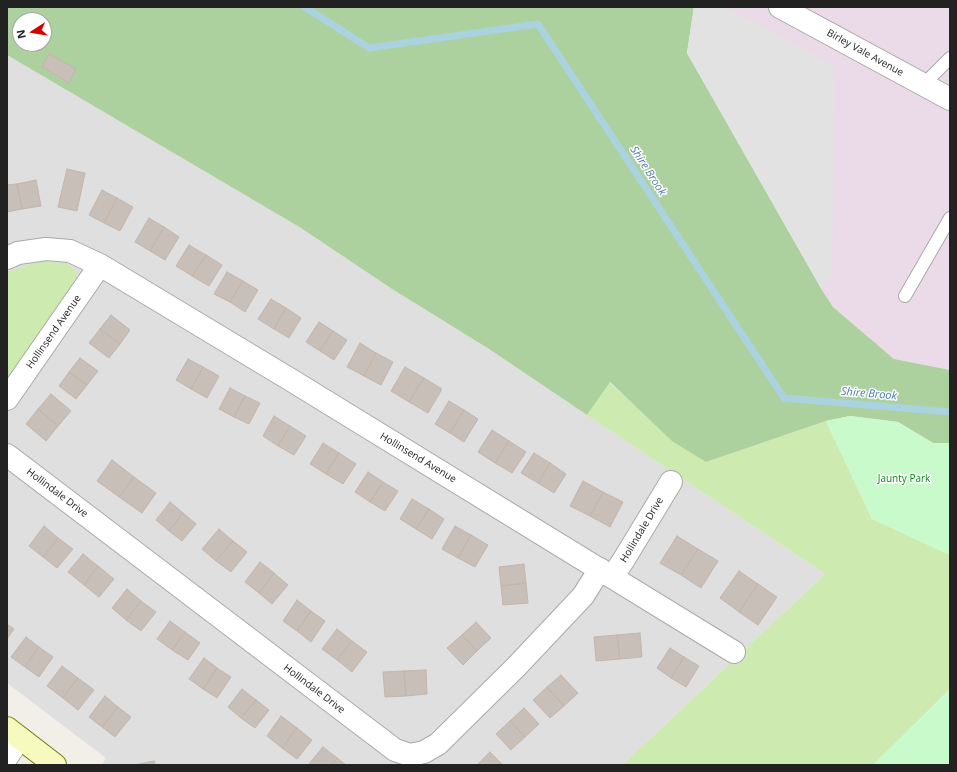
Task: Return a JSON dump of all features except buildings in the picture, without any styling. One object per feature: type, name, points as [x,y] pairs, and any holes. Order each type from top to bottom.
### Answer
[{"type":"main road","points":[[14,733],[56,765]]},
{"type":"street","name":"Birley Vale Avenue","points":[[780,7],[950,99]]},
{"type":"street","name":"Hollinsend Avenue","points":[[7,258],[18,253],[46,249],[70,252],[100,265],[734,652]]},
{"type":"street","name":"Hollinsend Avenue","points":[[7,399],[100,265]]},
{"type":"street","name":"Hollindale Drive","points":[[7,455],[394,750],[410,755],[424,752],[438,744],[516,667],[606,573],[623,561],[671,482]]},
{"type":"street","points":[[7,757],[14,733]]},
{"type":"lane","points":[[923,85],[950,58]]},
{"type":"lane","points":[[905,296],[950,218]]},
{"type":"shaded area","points":[[694,7],[950,7],[950,370],[894,359],[833,307],[822,290]]},
{"type":"shaded area","points":[[694,7],[726,7],[834,66],[832,273],[822,290],[687,53]]},
{"type":"shaded area","points":[[7,55],[301,228],[392,289],[489,349],[825,574],[622,765],[102,765],[106,758],[7,683]]},
{"type":"green space","points":[[7,7],[694,7],[687,53],[833,307],[894,359],[950,370],[950,443],[933,443],[898,422],[850,416],[826,421],[706,462],[672,441],[610,382],[587,415],[489,349],[392,289],[301,228],[7,55]]},
{"type":"green space","points":[[40,261],[66,263],[76,270],[78,280],[7,381],[7,272]]},
{"type":"green space","points":[[609,382],[640,410],[706,462],[826,421],[872,519],[950,555],[950,689],[873,765],[622,765],[825,574],[587,415]]},
{"type":"green space","name":"Jaunty Park","points":[[850,416],[898,422],[933,443],[950,443],[950,555],[872,519],[826,421]]},
{"type":"green space","points":[[950,689],[950,765],[873,765]]},
{"type":"waterway","name":"Shire Brook","points":[[305,7],[369,48],[538,24],[784,398],[950,412]]}]
